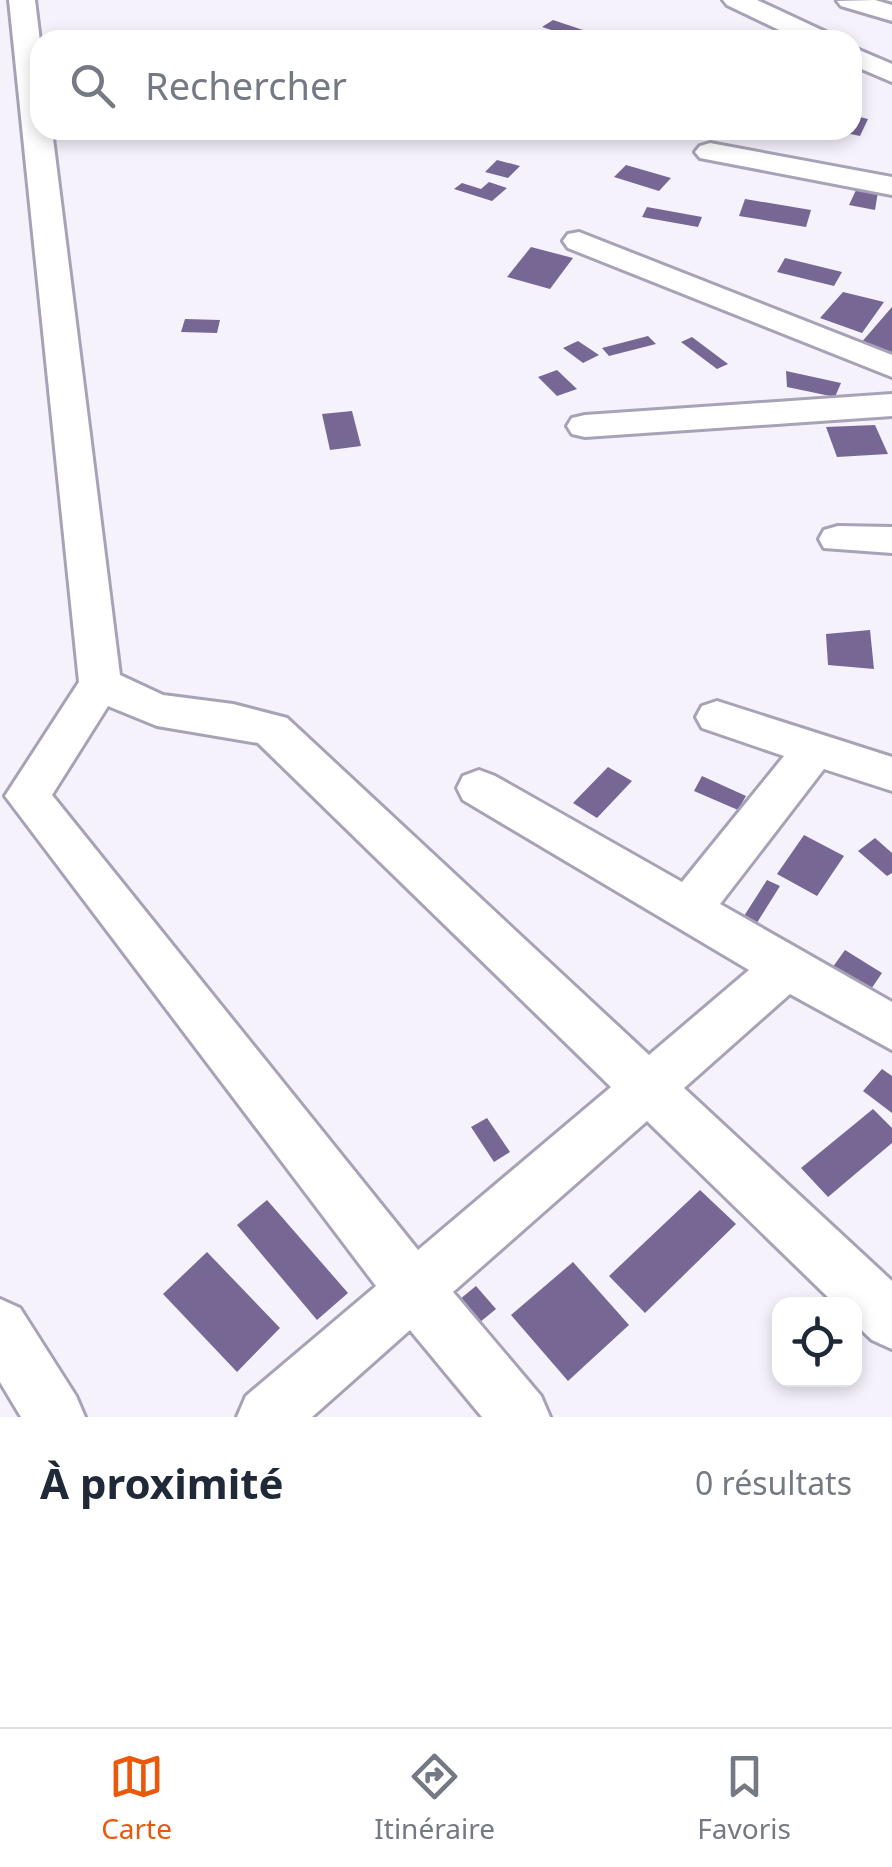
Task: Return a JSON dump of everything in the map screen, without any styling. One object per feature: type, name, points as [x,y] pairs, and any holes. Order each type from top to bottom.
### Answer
[{"type":"street","points":[[22,0],[30,68]]},
{"type":"street","points":[[736,0],[799,30]]},
{"type":"street","points":[[850,1],[892,13]]},
{"type":"street","points":[[862,60],[892,74]]},
{"type":"street","points":[[39,140],[100,684],[27,796],[414,1290],[520,1417]]},
{"type":"street","points":[[710,152],[892,186]]},
{"type":"street","points":[[579,241],[892,367]]},
{"type":"street","points":[[585,426],[892,405]]},
{"type":"street","points":[[838,539],[892,540]]},
{"type":"street","points":[[100,684],[157,710],[233,720],[272,730],[892,1320]]},
{"type":"street","points":[[717,717],[892,774]]},
{"type":"street","points":[[688,909],[815,749]]},
{"type":"street","points":[[480,788],[892,1028]]},
{"type":"street","points":[[267,1417],[788,967]]},
{"type":"street","points":[[0,1328],[55,1417]]},
{"type":"building","points":[[553,20],[583,30],[551,30],[542,27]]},
{"type":"building","points":[[497,160],[520,166],[508,178],[485,172]]},
{"type":"building","points":[[626,165],[671,178],[659,191],[614,177]]},
{"type":"building","points":[[489,182],[507,188],[492,201],[454,189],[462,183],[481,189]]},
{"type":"building","points":[[857,188],[878,192],[875,210],[849,205]]},
{"type":"building","points":[[745,199],[811,210],[806,227],[739,216]]},
{"type":"building","points":[[647,207],[702,217],[698,227],[642,217]]},
{"type":"building","points":[[531,247],[573,258],[550,289],[507,277]]},
{"type":"building","points":[[785,258],[842,272],[834,286],[777,272]]},
{"type":"building","points":[[843,292],[884,302],[862,333],[820,318]]},
{"type":"building","points":[[892,307],[892,356],[860,344]]},
{"type":"building","points":[[185,319],[220,320],[217,333],[181,332]]},
{"type":"building","points":[[648,336],[656,344],[609,356],[602,348]]},
{"type":"building","points":[[692,337],[728,364],[717,369],[681,342]]},
{"type":"building","points":[[578,341],[599,355],[583,363],[563,348]]},
{"type":"building","points":[[557,370],[577,389],[557,396],[538,377]]},
{"type":"building","points":[[786,371],[841,383],[835,397],[787,387]]},
{"type":"building","points":[[352,411],[361,446],[330,450],[322,414]]},
{"type":"building","points":[[875,425],[888,454],[837,457],[826,427]]},
{"type":"building","points":[[870,630],[874,669],[828,665],[826,634]]},
{"type":"building","points":[[608,767],[632,781],[597,818],[573,803]]},
{"type":"building","points":[[702,776],[746,796],[738,810],[694,791]]},
{"type":"building","points":[[804,835],[844,856],[817,896],[777,874]]},
{"type":"building","points":[[875,838],[892,853],[892,873],[887,876],[858,851]]},
{"type":"building","points":[[767,880],[780,886],[750,934],[737,927]]},
{"type":"building","points":[[845,950],[882,973],[865,998],[827,975]]},
{"type":"building","points":[[882,1069],[892,1076],[892,1113],[863,1091]]},
{"type":"building","points":[[873,1109],[892,1128],[892,1143],[828,1197],[801,1168]]},
{"type":"building","points":[[487,1118],[510,1152],[494,1162],[471,1127]]},
{"type":"building","points":[[700,1190],[736,1224],[645,1313],[609,1276]]},
{"type":"building","points":[[267,1200],[348,1293],[317,1320],[237,1225]]},
{"type":"building","points":[[207,1252],[280,1328],[237,1372],[163,1294]]},
{"type":"building","points":[[573,1262],[629,1325],[568,1381],[511,1315]]},
{"type":"building","points":[[476,1286],[496,1309],[474,1327],[454,1304]]}]
